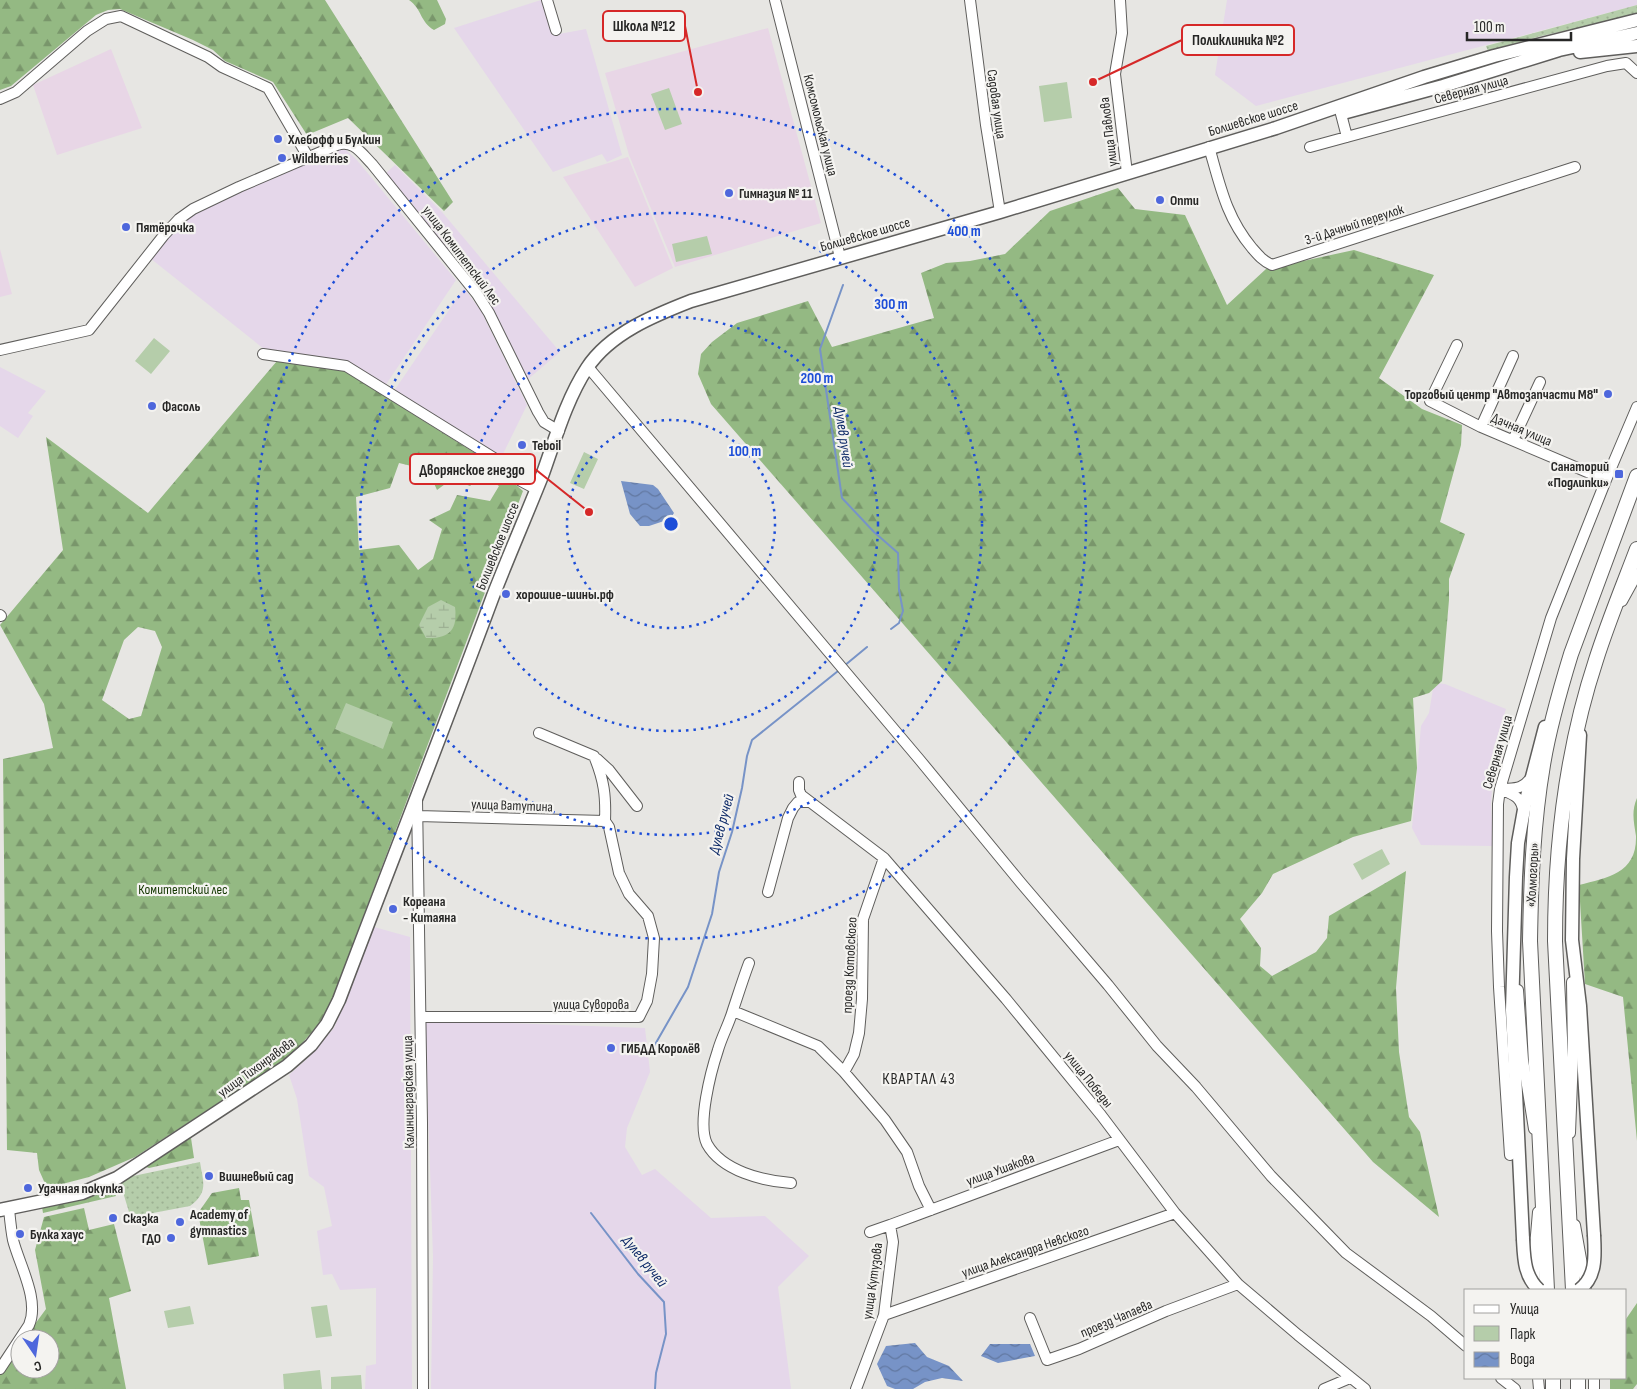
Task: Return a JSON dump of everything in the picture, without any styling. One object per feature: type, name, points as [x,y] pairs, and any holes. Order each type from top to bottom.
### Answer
[{"type":"highway","name":"«Холмогоры»","points":[[1548,1289],[1540,1167],[1530,941],[1531,879],[1536,815],[1543,764],[1564,677],[1637,476]]},
{"type":"highway","name":"«Холмогоры»","points":[[1573,1289],[1557,988],[1555,893],[1561,822],[1571,756],[1582,707],[1605,632],[1637,549]]},
{"type":"main road","name":"Болшевское шоссе","points":[[417,795],[505,563],[573,396],[588,367],[618,337],[634,326],[652,316],[691,301],[1000,212],[1276,128],[1424,77],[1494,56],[1637,20]]},
{"type":"main road","points":[[1276,128],[1341,114],[1559,50],[1637,33]]},
{"type":"main road","points":[[1512,65],[1575,53],[1637,46]]},
{"type":"main road","points":[[1538,1289],[1531,1282],[1526,1272],[1523,1239],[1512,1010],[1516,877],[1518,843],[1530,779],[1546,724],[1564,677]]},
{"type":"main road","points":[[1580,1289],[1590,1278],[1594,1266],[1594,1235],[1581,1016],[1572,940],[1573,859],[1582,707]]},
{"type":"main road","name":"улица Тихонравова","points":[[4,1210],[82,1194],[117,1178],[287,1066],[311,1045],[328,1024],[339,1000],[417,795]]},
{"type":"street","points":[[547,0],[556,30]]},
{"type":"street","name":"Комсомольская улица","points":[[775,0],[840,257]]},
{"type":"street","name":"Садовая улица","points":[[970,0],[986,125],[1000,212]]},
{"type":"street","name":"улица Павлова","points":[[1120,0],[1122,33],[1115,74],[1126,173]]},
{"type":"street","points":[[0,98],[16,92],[87,31],[106,19],[121,16],[208,57],[222,68],[268,88],[308,157]]},
{"type":"street","name":"Северная улица","points":[[1310,148],[1607,66],[1626,64],[1637,73]]},
{"type":"street","points":[[1341,114],[1348,137]]},
{"type":"street","name":"улица Комитетский Лес","points":[[0,350],[89,330],[164,235],[179,219],[193,209],[239,187],[341,143],[357,148],[398,194],[477,294],[489,313],[538,412],[544,422],[559,431]]},
{"type":"street","name":"3-й Дачный переулок","points":[[1209,147],[1225,204],[1240,233],[1263,261],[1272,265],[1575,167]]},
{"type":"street","name":"Дачная улица","points":[[1457,345],[1430,401],[1481,427],[1606,480]]},
{"type":"street","points":[[263,354],[346,366],[494,458],[521,480],[536,489]]},
{"type":"street","points":[[1481,427],[1513,356]]},
{"type":"street","points":[[588,367],[1108,984],[1157,1046],[1196,1087],[1271,1176],[1346,1253],[1431,1316],[1464,1344]]},
{"type":"street","points":[[1514,440],[1540,382]]},
{"type":"street","name":"Северная улица","points":[[1510,1155],[1497,931],[1498,804],[1500,789],[1551,618],[1637,407]]},
{"type":"street","points":[[1605,632],[1637,574]]},
{"type":"street","points":[[539,733],[594,756],[610,770],[637,806]]},
{"type":"street","points":[[594,756],[602,775],[606,798],[606,821]]},
{"type":"street","points":[[1500,789],[1525,786],[1530,779]]},
{"type":"street","name":"улица Победы","points":[[799,782],[801,795],[884,858],[1006,999],[1120,1140],[1175,1213],[1238,1284],[1365,1389]]},
{"type":"street","points":[[1500,789],[1515,795],[1522,803],[1524,813]]},
{"type":"street","name":"Калининградская улица","points":[[417,795],[421,1018],[423,1389]]},
{"type":"street","points":[[768,892],[788,818],[798,802],[810,802]]},
{"type":"street","name":"улица Ватутина","points":[[418,816],[606,821]]},
{"type":"street","name":"улица Суворова","points":[[421,1018],[639,1017],[648,1001],[654,938],[648,916],[629,894],[619,873],[606,821]]},
{"type":"street","points":[[398,844],[406,836],[416,840],[418,844]]},
{"type":"street","name":"проезд Котовского","points":[[844,1072],[854,1054],[859,1033],[862,999],[863,919],[884,858]]},
{"type":"street","points":[[1567,1166],[1571,1123],[1573,1056],[1572,940]]},
{"type":"street","points":[[1514,949],[1523,1060],[1540,1167]]},
{"type":"street","points":[[749,963],[718,1049],[702,1120],[707,1143],[723,1162],[749,1175],[771,1182],[791,1184]]},
{"type":"street","points":[[733,1011],[818,1046],[844,1072],[885,1120],[907,1152],[919,1186],[931,1210]]},
{"type":"street","name":"улица Ушакова","points":[[890,1225],[1120,1140]]},
{"type":"street","points":[[1535,1289],[1534,1258],[1541,1181]]},
{"type":"street","points":[[1568,1183],[1586,1289]]},
{"type":"street","points":[[0,1369],[32,1318],[33,1309],[28,1285],[4,1210]]},
{"type":"street","name":"улица Александра Невского","points":[[884,1315],[1175,1213]]},
{"type":"street","name":"улица Кутузова","points":[[856,1389],[884,1315],[893,1242],[890,1225],[870,1232]]},
{"type":"street","name":"проезд Чапаева","points":[[1030,1318],[1047,1360],[1080,1349],[1166,1311],[1238,1284]]},
{"type":"street","points":[[1324,1389],[1350,1378]]},
{"type":"street","points":[[1502,1379],[1515,1389]]},
{"type":"shaded area","points":[[544,0],[559,34],[586,29],[622,155],[607,162],[602,154],[553,172],[454,28]]},
{"type":"shaded area","points":[[1227,0],[1637,0],[1637,5],[1256,106],[1215,75]]},
{"type":"shaded area","points":[[768,28],[821,223],[675,267],[629,155],[605,73]]},
{"type":"shaded area","points":[[111,49],[142,128],[57,155],[33,85]]},
{"type":"shaded area","points":[[339,149],[346,150],[356,159],[456,280],[385,386],[348,361],[264,349],[150,258],[167,237],[193,213]]},
{"type":"shaded area","points":[[628,157],[673,268],[635,287],[563,177]]},
{"type":"shaded area","points":[[395,165],[442,212],[560,352],[527,380],[493,310],[481,291],[386,173]]},
{"type":"shaded area","points":[[0,249],[12,294],[0,297]]},
{"type":"shaded area","points":[[464,288],[481,311],[527,405],[501,458],[394,391]]},
{"type":"shaded area","points":[[0,367],[46,391],[28,413],[33,416],[18,438],[0,426]]},
{"type":"shaded area","points":[[1434,683],[1445,684],[1506,709],[1493,750],[1503,758],[1492,788],[1493,846],[1421,845],[1412,828],[1421,726],[1429,713]]},
{"type":"shaded area","points":[[374,927],[410,937],[412,1389],[365,1389],[366,1366],[376,1364],[376,1288],[340,1290],[332,1274],[323,1275],[317,1231],[332,1226],[324,1187],[309,1176],[297,1099],[289,1075],[308,1058],[334,1028]]},
{"type":"shaded area","points":[[425,1020],[645,1028],[650,1072],[627,1128],[625,1147],[642,1175],[655,1169],[711,1218],[765,1216],[809,1256],[778,1287],[791,1389],[431,1389],[433,1257]]},
{"type":"green space","points":[[0,0],[325,0],[453,202],[444,211],[348,118],[307,135],[273,82],[225,61],[213,50],[193,40],[120,9],[108,10],[96,15],[11,86],[0,90]]},
{"type":"green space","points":[[409,0],[437,0],[446,19],[445,24],[434,30],[429,27]]},
{"type":"green space","points":[[1637,5],[1637,15],[1541,36],[1488,51],[1486,46]]},
{"type":"green space","points":[[1067,82],[1072,118],[1044,122],[1039,86]]},
{"type":"green space","points":[[669,88],[682,124],[665,130],[651,94]]},
{"type":"green space","points":[[1118,188],[1135,209],[1185,215],[1227,305],[1266,269],[1354,250],[1434,275],[1379,378],[1422,409],[1462,425],[1461,445],[1440,522],[1465,534],[1449,579],[1442,681],[1429,693],[1413,698],[1417,768],[1411,821],[1353,837],[1273,874],[1262,893],[1240,919],[1261,948],[1260,966],[1272,976],[1316,952],[1327,938],[1329,916],[1406,871],[1396,988],[1399,1052],[1409,1117],[1420,1132],[1439,1217],[1373,1162],[711,404],[698,374],[701,354],[712,342],[737,323],[808,301],[832,347],[934,318],[921,273],[946,263],[970,261],[1005,254],[1050,211]]},
{"type":"green space","points":[[707,236],[712,254],[676,262],[672,244]]},
{"type":"green space","points":[[154,338],[170,351],[151,374],[135,361]]},
{"type":"green space","name":"Комитетский лес","points":[[277,361],[344,371],[491,463],[523,491],[333,997],[319,1024],[297,1049],[274,1067],[135,1157],[89,1177],[47,1188],[39,1170],[37,1153],[7,1150],[3,759],[53,748],[44,704],[0,625],[63,550],[46,437],[148,513]],"holes":[[[399,463],[428,470],[437,490],[452,479],[470,486],[482,475],[499,486],[490,501],[457,495],[450,510],[429,520],[442,529],[433,559],[418,570],[399,545],[359,550],[356,497],[390,488]],[[138,627],[155,631],[162,647],[141,716],[129,719],[102,700],[124,640]]]},
{"type":"green space","points":[[584,452],[598,459],[584,489],[570,483]]},
{"type":"green space","points":[[441,600],[455,607],[455,622],[450,632],[446,635],[426,638],[419,625],[428,607]]},
{"type":"green space","points":[[346,703],[393,722],[383,749],[335,729]]},
{"type":"green space","points":[[1637,798],[1637,1141],[1623,997],[1585,984],[1579,885],[1600,880],[1619,872],[1632,858],[1636,836],[1634,812]]},
{"type":"green space","points":[[1382,849],[1390,864],[1362,880],[1353,864]]},
{"type":"green space","points":[[191,1138],[194,1158],[149,1168],[143,1166]]},
{"type":"green space","points":[[200,1162],[203,1181],[202,1191],[196,1201],[190,1206],[137,1216],[129,1212],[119,1179]]},
{"type":"green space","points":[[113,1184],[116,1196],[43,1213],[42,1207]]},
{"type":"green space","points":[[239,1188],[241,1200],[249,1200],[259,1256],[208,1265],[198,1213],[212,1193]]},
{"type":"green space","points":[[84,1208],[89,1230],[114,1224],[131,1291],[109,1298],[126,1389],[0,1389],[0,1375],[10,1360],[10,1379],[60,1379],[60,1329],[31,1329],[46,1309],[35,1250],[44,1217]]},
{"type":"green space","points":[[1637,1303],[1637,1384],[1633,1389],[1610,1389],[1610,1379],[1627,1379],[1627,1318]]},
{"type":"green space","points":[[327,1305],[332,1336],[316,1338],[311,1307]]},
{"type":"green space","points":[[190,1306],[194,1324],[168,1328],[164,1311]]},
{"type":"green space","points":[[320,1370],[322,1389],[284,1389],[283,1374]]},
{"type":"green space","points":[[361,1375],[362,1389],[331,1389],[331,1377]]},
{"type":"water","points":[[621,481],[653,485],[658,489],[674,513],[670,519],[649,526],[640,526],[630,514]]},
{"type":"water","points":[[915,1343],[927,1357],[949,1366],[963,1381],[942,1378],[925,1382],[913,1389],[895,1389],[887,1386],[877,1364],[886,1346]]},
{"type":"water","points":[[990,1344],[1030,1344],[1035,1356],[998,1363],[981,1356]]},
{"type":"waterway","name":"Дулев ручей","points":[[843,285],[820,349],[842,498],[874,532],[898,553],[899,590],[903,611],[899,623],[891,629]]},
{"type":"waterway","name":"Дулев ручей","points":[[844,666],[867,647]]},
{"type":"waterway","name":"Дулев ручей","points":[[653,1048],[688,987],[712,914],[719,872],[732,832],[752,740],[838,671]]},
{"type":"waterway","name":"Дулев ручей","points":[[591,1213],[638,1274],[664,1302],[666,1334],[656,1373],[655,1389]]},
{"type":"place","name":"Поликлиника №2","points":[[1093,82]]},
{"type":"place","name":"Школа №12","points":[[698,92]]},
{"type":"place","name":"Хлебофф и Булкин","points":[[278,139]]},
{"type":"place","name":"Wildberries","points":[[282,158]]},
{"type":"place","name":"Гимназия № 11","points":[[729,193]]},
{"type":"place","name":"Опти","points":[[1160,200]]},
{"type":"place","name":"Пятёрочка","points":[[126,227]]},
{"type":"place","name":"Торговый центр \"Автозапчасти М8\"","points":[[1608,394]]},
{"type":"place","name":"Фасоль","points":[[152,406]]},
{"type":"place","name":"Teboil","points":[[522,445]]},
{"type":"place","name":"Санаторий «Подлипки»","points":[[1619,474]]},
{"type":"place","name":"Дворянское гнездо","points":[[589,512]]},
{"type":"place","name":"хорошие-шины.рф","points":[[506,594]]},
{"type":"place","name":"Кореана - Китаяна","points":[[393,909]]},
{"type":"place","name":"ГИБДД Королёв","points":[[611,1048]]},
{"type":"place","name":"Вишневый сад","points":[[209,1176]]},
{"type":"place","name":"Удачная покупка","points":[[28,1188]]},
{"type":"place","name":"Сказка","points":[[113,1218]]},
{"type":"place","name":"Academy of gymnastics","points":[[180,1222]]},
{"type":"place","name":"Булка хаус","points":[[20,1234]]},
{"type":"place","name":"ГДО","points":[[171,1238]]},
{"type":"district","name":"КВАРТАЛ 43","points":[[919,1078]]}]
